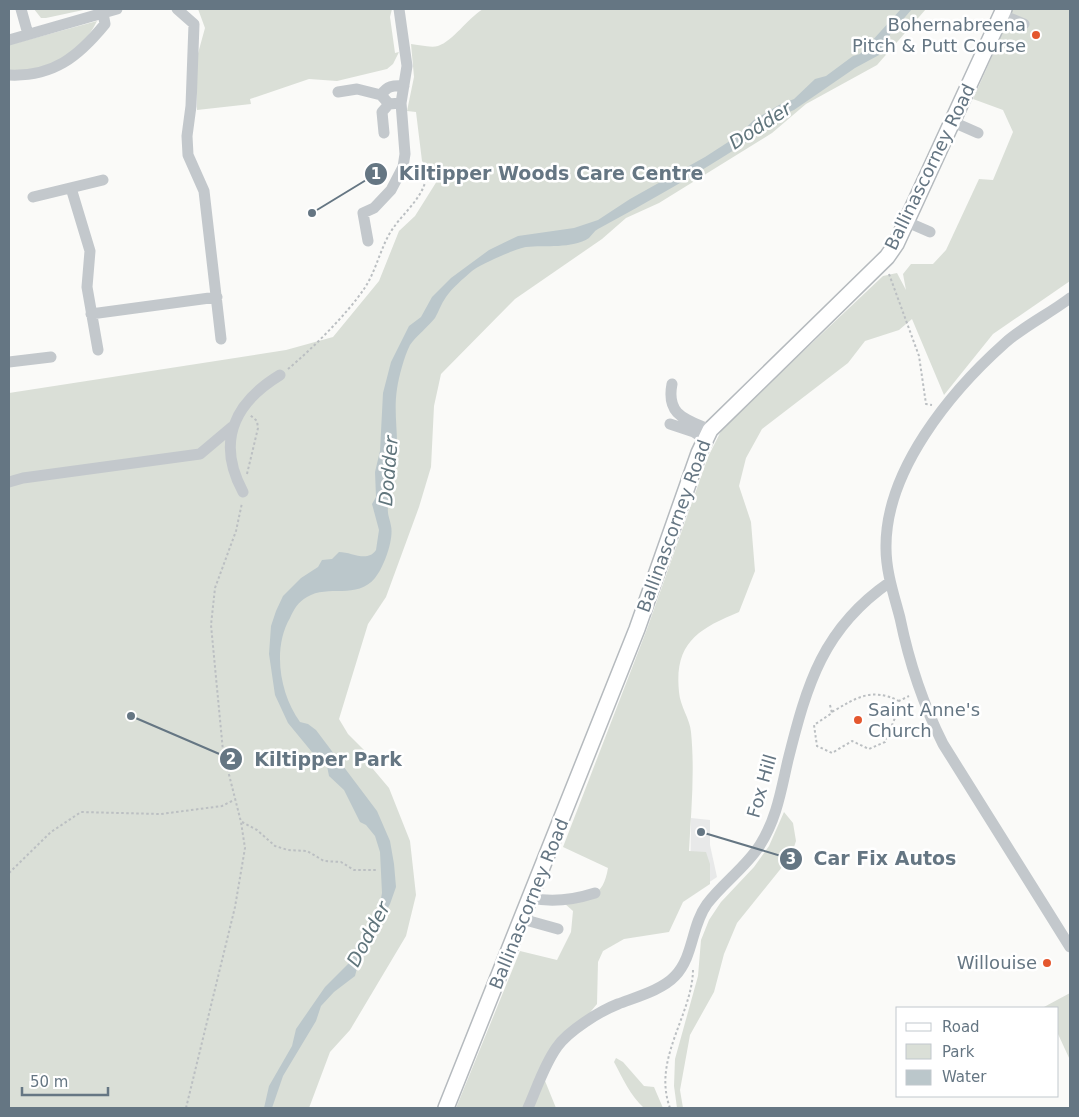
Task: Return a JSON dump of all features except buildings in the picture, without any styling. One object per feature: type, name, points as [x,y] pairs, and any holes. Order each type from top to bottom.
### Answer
[{"type":"main road","name":"Ballinascorney Road","points":[[446,1108],[637,629],[707,435],[880,263],[896,244],[908,222],[1003,12]]},
{"type":"street","points":[[21,9],[28,34]]},
{"type":"street","points":[[9,40],[117,9]]},
{"type":"street","points":[[177,9],[194,24],[192,106],[187,136],[188,154],[204,191],[221,339]]},
{"type":"street","points":[[368,240],[363,213],[374,208],[391,190],[404,162],[401,103],[407,66],[399,9]]},
{"type":"street","points":[[1003,12],[1024,24]]},
{"type":"street","points":[[9,75],[28,76],[51,69],[71,59],[91,42],[105,24],[103,13]]},
{"type":"street","points":[[381,95],[385,89],[394,85],[404,86]]},
{"type":"street","points":[[338,92],[357,89],[381,95],[389,104]]},
{"type":"street","points":[[384,133],[382,112],[389,104],[401,103]]},
{"type":"street","points":[[953,122],[978,133]]},
{"type":"street","points":[[33,197],[103,180]]},
{"type":"street","points":[[71,188],[90,251],[87,287],[98,350]]},
{"type":"street","points":[[908,222],[930,232]]},
{"type":"street","points":[[91,314],[217,297]]},
{"type":"street","points":[[1070,298],[1023,329],[989,358],[948,404],[916,450],[897,488],[886,546],[890,582],[921,693],[950,764],[1022,880],[1070,947]]},
{"type":"street","points":[[9,362],[51,357]]},
{"type":"street","points":[[9,482],[23,478],[200,454],[232,427],[244,406],[266,384],[280,375]]},
{"type":"street","points":[[672,384],[670,403],[676,412],[707,435]]},
{"type":"street","points":[[670,424],[707,435]]},
{"type":"street","points":[[232,427],[233,464],[236,478],[243,492]]},
{"type":"street","name":"Fox Hill","points":[[528,1108],[557,1046],[596,1014],[660,986],[675,977],[686,961],[697,924],[707,905],[759,846],[774,818],[811,678],[822,653],[848,620],[877,591],[890,582]]},
{"type":"street","points":[[531,898],[552,901],[579,898],[594,893]]},
{"type":"street","points":[[522,919],[558,929]]},
{"type":"path","points":[[280,375],[327,331],[364,289],[393,227],[416,199],[427,179],[423,168],[404,162]]},
{"type":"path","points":[[880,263],[888,271],[918,356],[926,404],[932,405],[938,398]]},
{"type":"path","points":[[186,1108],[243,867],[245,848],[241,822],[223,751],[211,606],[214,588],[242,514],[243,492],[258,428],[256,421],[244,406]]},
{"type":"path","points":[[899,701],[897,713],[885,742],[869,749],[852,741],[832,753],[817,746],[814,725],[862,694],[891,697],[899,701],[921,693]]},
{"type":"path","points":[[830,705],[832,712]]},
{"type":"path","points":[[9,873],[51,832],[82,812],[161,814],[222,806],[234,800]]},
{"type":"path","points":[[241,822],[257,830],[275,846],[288,850],[307,851],[324,861],[341,862],[354,870],[376,870]]},
{"type":"path","points":[[670,1108],[666,1081],[668,1058],[693,971],[686,961]]},
{"type":"shaded area","points":[[691,818],[710,820],[710,845],[717,877],[690,895]]},
{"type":"green space","points":[[34,9],[88,9],[41,18]]},
{"type":"green space","points":[[198,9],[392,9],[390,17],[395,53],[399,52],[393,64],[387,69],[337,81],[309,79],[250,99],[251,104],[197,110],[197,57],[205,28]]},
{"type":"green space","points":[[483,9],[926,9],[877,65],[806,104],[772,133],[659,203],[626,218],[602,239],[515,299],[441,374],[434,406],[431,467],[419,507],[386,597],[368,624],[339,719],[348,734],[366,752],[373,769],[389,788],[410,841],[416,895],[406,936],[350,1030],[330,1052],[309,1108],[9,1108],[9,393],[286,350],[333,337],[379,281],[399,231],[415,216],[437,181],[422,161],[416,112],[407,111],[414,77],[411,44],[438,46],[455,35],[471,18]]},
{"type":"green space","points":[[1013,9],[1070,9],[1070,281],[993,334],[944,395],[912,319],[899,330],[865,341],[848,363],[762,429],[746,458],[739,486],[751,522],[755,571],[739,612],[712,625],[692,640],[685,650],[678,675],[681,702],[690,727],[693,762],[689,851],[706,852],[710,864],[710,884],[683,902],[669,932],[624,939],[603,951],[598,962],[597,1004],[541,1071],[556,1108],[456,1108],[520,951],[557,960],[571,932],[573,911],[564,903],[594,894],[603,885],[606,878],[608,868],[563,847],[647,629],[708,457],[723,427],[883,276],[897,273],[906,290],[903,274],[911,264],[933,264],[946,250],[979,179],[993,180],[1013,132],[1003,110],[973,99]]},
{"type":"green space","points":[[97,21],[87,38],[65,58],[37,69],[9,71],[9,45]]},
{"type":"green space","points":[[784,812],[793,823],[796,841],[791,856],[737,923],[724,954],[714,992],[690,1035],[680,1090],[683,1108],[677,1108],[674,1086],[675,1059],[698,976],[701,940],[709,920],[721,902],[754,867],[769,846]]},
{"type":"green space","points":[[1070,993],[1070,1060],[1059,1036],[1059,1007],[1044,1007]]},
{"type":"green space","points":[[616,1058],[623,1062],[644,1086],[654,1087],[663,1108],[644,1108],[639,1103],[614,1062]]},
{"type":"water","name":"Dodder","points":[[901,9],[912,9],[887,38],[879,55],[855,68],[709,166],[597,230],[589,238],[575,244],[521,248],[476,268],[451,290],[435,318],[410,345],[402,367],[396,396],[397,444],[388,510],[392,532],[385,560],[375,578],[368,585],[351,590],[315,593],[301,601],[284,630],[280,657],[283,685],[293,711],[300,722],[308,724],[316,730],[377,811],[390,841],[396,887],[390,904],[358,964],[355,976],[334,992],[321,1006],[316,1021],[283,1076],[272,1108],[264,1108],[269,1086],[292,1046],[296,1029],[325,987],[349,963],[356,946],[369,928],[380,904],[382,893],[380,852],[375,836],[366,825],[360,822],[344,790],[329,776],[327,766],[316,757],[288,723],[275,695],[269,654],[271,626],[283,596],[301,578],[318,567],[322,560],[332,559],[339,552],[368,556],[376,550],[379,530],[372,504],[376,497],[375,472],[380,451],[383,393],[391,362],[409,326],[421,317],[432,297],[451,278],[489,250],[518,236],[574,228],[598,220],[630,199],[705,157],[736,137],[754,120],[779,105],[794,99],[815,79],[826,76],[853,56],[860,54]]},
{"type":"place","name":"Bohernabreena Pitch & Putt Course","points":[[1036,35]]},
{"type":"place","name":"Kiltipper Woods Care Centre","points":[[312,213]]},
{"type":"place","name":"Kiltipper Park","points":[[131,716]]},
{"type":"place","name":"Saint Anne's Church","points":[[858,720]]},
{"type":"place","name":"Car Fix Autos","points":[[701,832]]},
{"type":"place","name":"Willouise","points":[[1047,963]]}]
